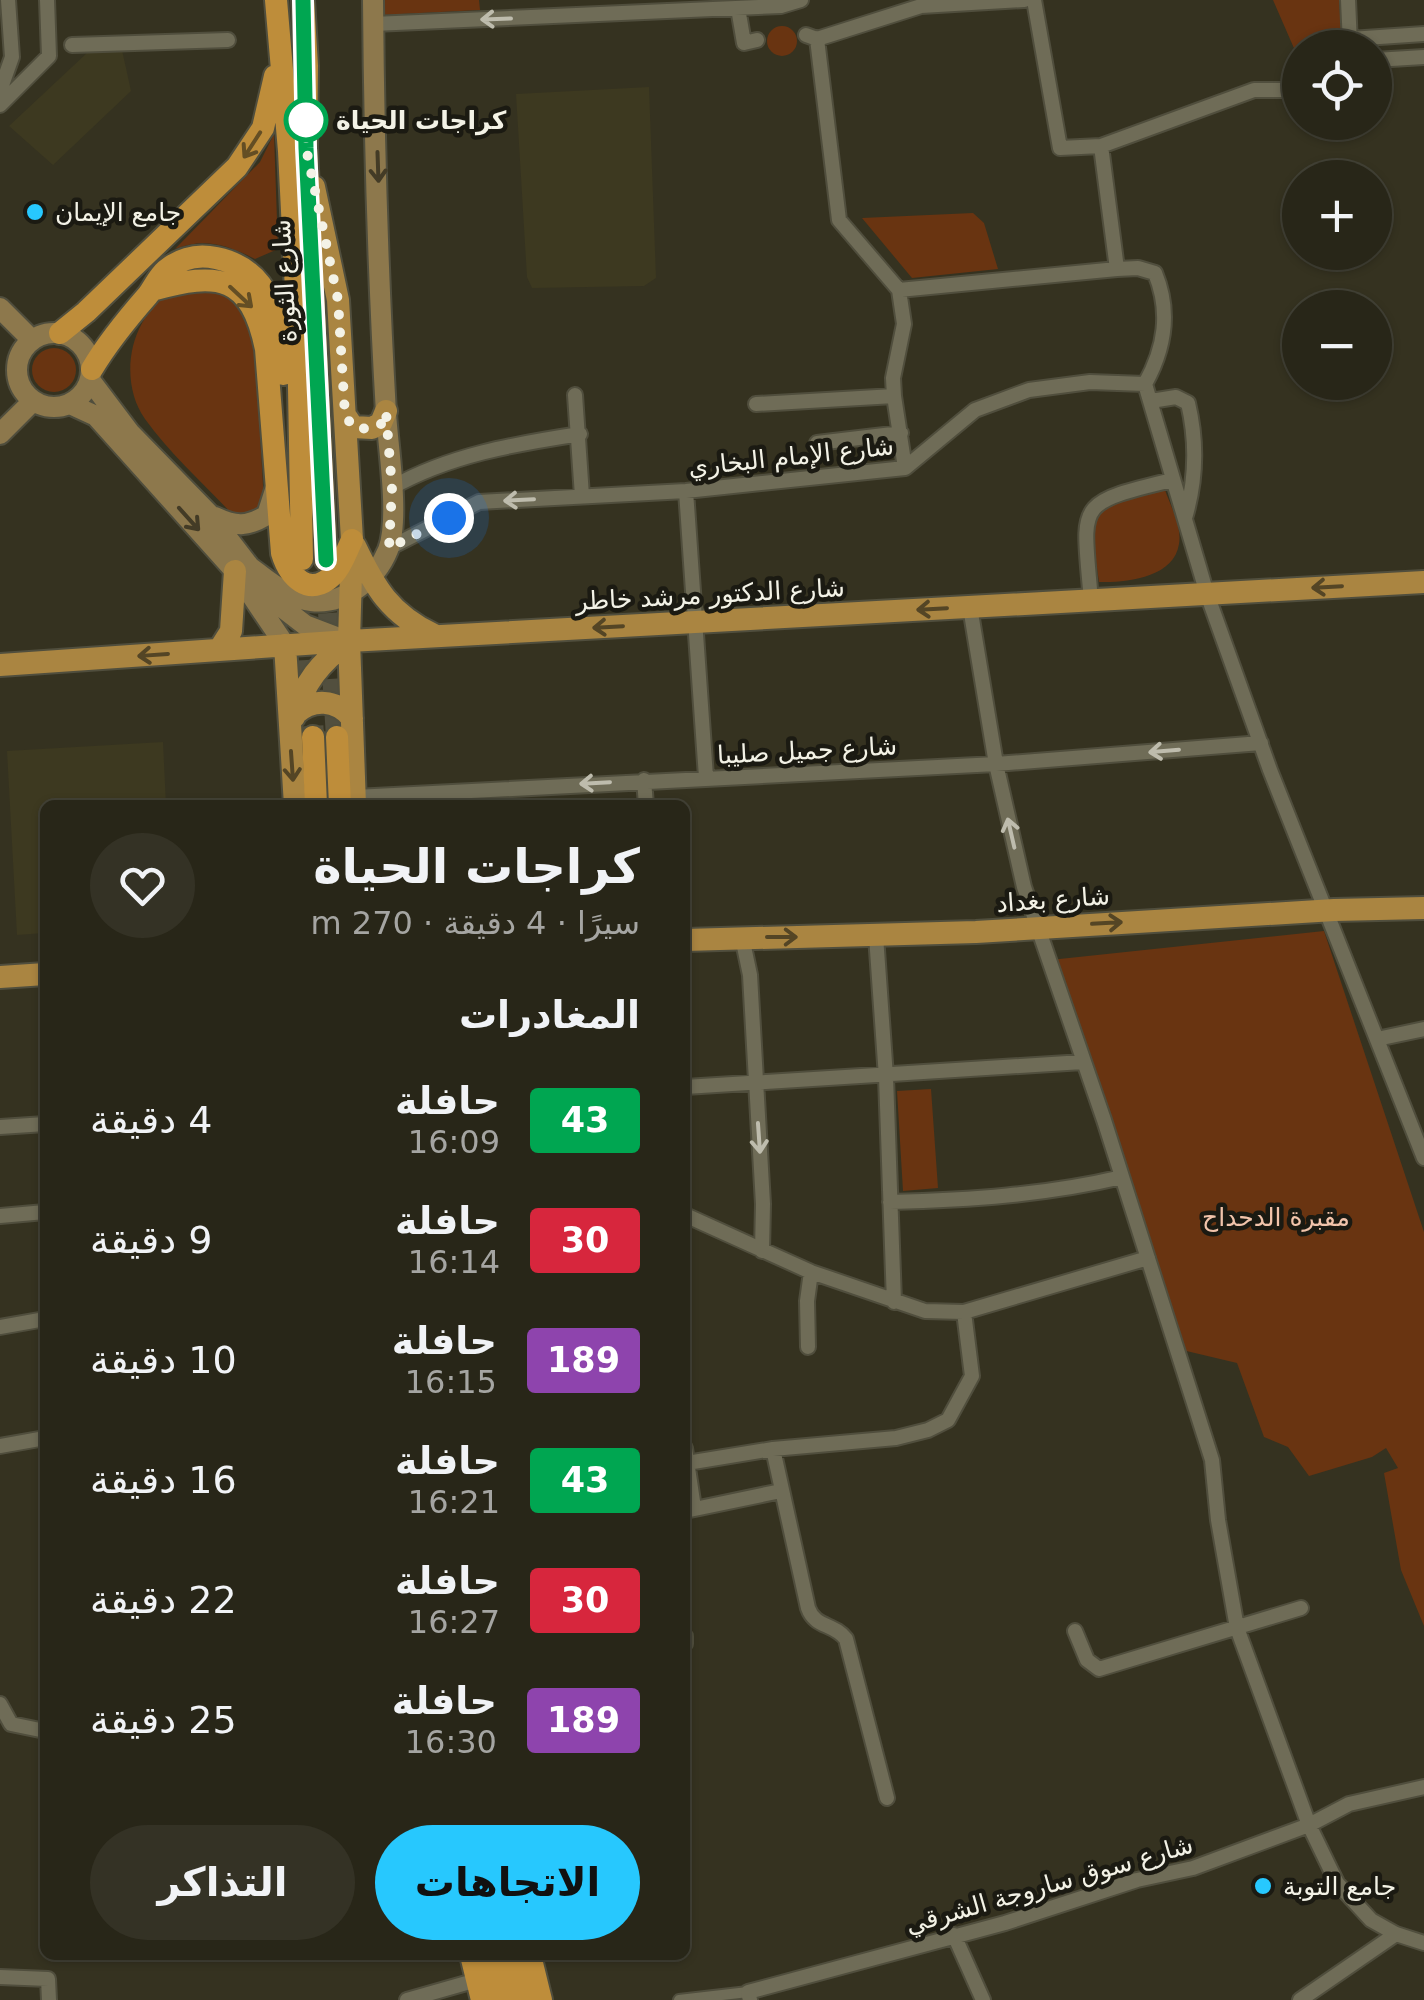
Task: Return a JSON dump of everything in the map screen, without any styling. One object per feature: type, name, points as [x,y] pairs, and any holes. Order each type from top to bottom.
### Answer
[{"type":"highway","name":"شارع الثورة","points":[[276,0],[298,330],[299,511],[314,560],[303,0]]},
{"type":"highway","points":[[60,333],[238,167],[263,128],[280,53]]},
{"type":"highway","points":[[147,253],[158,281]]},
{"type":"highway","points":[[91,374],[110,340],[158,281],[186,257],[211,256],[253,275],[265,288],[281,333],[288,459],[299,511]]},
{"type":"highway","points":[[158,281],[217,280],[244,293],[260,319],[266,349],[282,552],[288,572],[297,581],[315,585],[331,578],[352,540]]},
{"type":"highway","points":[[86,312],[110,340]]},
{"type":"highway","points":[[317,800],[325,737],[349,800]]},
{"type":"highway","points":[[476,1960],[513,1995]]},
{"type":"highway","points":[[495,1960],[513,1995]]},
{"type":"highway","points":[[510,1960],[513,1995]]},
{"type":"highway","points":[[513,1995],[528,1960]]},
{"type":"main road","points":[[243,569],[310,602],[361,586],[389,548],[392,488],[386,412],[373,0]]},
{"type":"main road","points":[[306,148],[338,300],[352,540],[361,586],[349,641],[350,800]]},
{"type":"main road","points":[[0,308],[32,340]]},
{"type":"main road","points":[[91,374],[79,398],[58,407],[33,401],[8,375],[32,340],[40,335],[60,333],[78,342],[86,349],[91,374],[130,433],[209,514],[285,645],[295,800]]},
{"type":"main road","points":[[0,434],[33,401]]},
{"type":"main road","points":[[70,404],[96,416],[279,605],[304,625],[349,641]]},
{"type":"main road","points":[[345,415],[353,427],[367,429],[381,424],[386,412]]},
{"type":"main road","points":[[209,514],[233,526],[251,525],[266,515],[276,486]]},
{"type":"main road","points":[[218,650],[231,632],[243,569]]},
{"type":"main road","name":"شارع الدكتور مرشد خاطر","points":[[0,665],[349,641],[1424,582]]},
{"type":"main road","points":[[361,586],[406,622],[437,636]]},
{"type":"main road","points":[[292,721],[307,681],[324,660],[349,641]]},
{"type":"main road","points":[[292,721],[306,704],[325,702],[343,706],[352,718]]},
{"type":"main road","name":"شارع بغداد","points":[[690,940],[876,936],[1325,910],[1424,908]]},
{"type":"main road","points":[[0,977],[40,974]]},
{"type":"street","points":[[0,92],[12,57],[8,0]]},
{"type":"street","points":[[0,106],[49,56],[47,0]]},
{"type":"street","points":[[373,24],[788,6],[802,0]]},
{"type":"street","points":[[905,468],[894,396],[904,324],[898,290],[839,220],[811,37],[921,3],[1024,0]]},
{"type":"street","points":[[1034,0],[1060,148],[1101,146],[1254,90],[1282,90]]},
{"type":"street","points":[[1348,0],[1349,30]]},
{"type":"street","points":[[738,8],[744,43],[757,40]]},
{"type":"street","points":[[1392,38],[1424,34]]},
{"type":"street","points":[[72,45],[228,40]]},
{"type":"street","points":[[1392,59],[1424,57]]},
{"type":"street","points":[[1101,146],[1117,269]]},
{"type":"street","points":[[898,290],[1117,269],[1138,268],[1154,273],[1163,293],[1163,348],[1145,384],[1172,480],[1207,594],[1262,743],[1424,1158]]},
{"type":"street","name":"شارع الإمام البخاري","points":[[389,548],[479,502],[686,490],[905,468],[975,410],[1030,390],[1090,382],[1145,384]]},
{"type":"street","points":[[574,395],[582,496]]},
{"type":"street","points":[[756,404],[894,396]]},
{"type":"street","points":[[1150,400],[1176,396],[1188,404],[1193,422],[1194,487],[1185,518]]},
{"type":"street","points":[[817,442],[900,433]]},
{"type":"street","points":[[392,488],[422,470],[458,459],[580,434]]},
{"type":"street","points":[[1091,600],[1085,525],[1092,508],[1110,495],[1172,480]]},
{"type":"street","points":[[686,490],[706,777]]},
{"type":"street","points":[[970,607],[996,764],[1035,927],[1050,960],[1122,1176],[1212,1460],[1237,1628],[1309,1826],[1337,1883],[1371,1920],[1424,1943]]},
{"type":"street","name":"شارع جميل صليبا","points":[[377,800],[644,780],[996,764],[1262,743]]},
{"type":"street","points":[[644,780],[646,800]]},
{"type":"street","points":[[876,936],[886,1076],[894,1302]]},
{"type":"street","points":[[742,937],[750,974],[764,1204],[762,1251]]},
{"type":"street","points":[[1377,1040],[1424,1028]]},
{"type":"street","points":[[690,1088],[1082,1062]]},
{"type":"street","points":[[0,1126],[40,1124]]},
{"type":"street","points":[[890,1202],[1026,1195],[1069,1190],[1122,1176]]},
{"type":"street","points":[[0,1216],[40,1212]]},
{"type":"street","points":[[690,1217],[810,1272],[925,1312],[964,1312],[1148,1258]]},
{"type":"street","points":[[808,1347],[810,1272]]},
{"type":"street","points":[[690,1455],[896,1438],[948,1420],[972,1376],[964,1312]]},
{"type":"street","points":[[0,1327],[40,1320]]},
{"type":"street","points":[[0,1446],[40,1439]]},
{"type":"street","points":[[773,1449],[808,1608],[820,1625],[840,1632],[846,1639],[887,1798]]},
{"type":"street","points":[[690,1510],[782,1490]]},
{"type":"street","points":[[1075,1632],[1087,1660],[1099,1669],[1301,1608]]},
{"type":"street","points":[[0,1704],[5,1728],[40,1730]]},
{"type":"street","name":"شارع سوق ساروجة الشرقي","points":[[679,2000],[749,1996],[1005,1923],[1137,1880],[1193,1868],[1309,1826],[1349,1804],[1424,1787]]},
{"type":"street","points":[[1300,2000],[1396,1934]]},
{"type":"street","points":[[954,1935],[983,2000]]},
{"type":"street","points":[[0,1976],[48,1979],[49,2000]]},
{"type":"street","points":[[407,2000],[513,1995]]},
{"type":"shaded area","points":[[122,50],[131,91],[53,165],[9,126],[88,52]]},
{"type":"shaded area","points":[[649,87],[656,278],[644,286],[532,288],[527,277],[516,94]]},
{"type":"shaded area","points":[[163,742],[166,800],[40,800],[40,933],[17,935],[7,751]]},
{"type":"green space","points":[[379,0],[479,0],[480,10],[380,15]]},
{"type":"green space","points":[[1273,0],[1339,0],[1341,30],[1286,30]]},
{"type":"green space","points":[[782,26],[793,30],[797,41],[793,52],[782,56],[771,52],[767,41],[771,30]]},
{"type":"green space","points":[[274,134],[278,249],[255,259],[216,244],[175,249],[260,162]]},
{"type":"green space","points":[[973,213],[984,223],[998,269],[912,278],[862,218]]},
{"type":"green space","points":[[206,287],[239,301],[254,335],[264,502],[253,513],[234,516],[176,457],[145,419],[132,385],[133,348],[147,315],[175,291]]},
{"type":"green space","points":[[54,348],[70,354],[76,370],[70,386],[54,392],[38,386],[32,370],[38,354]]},
{"type":"green space","points":[[1165,490],[1179,530],[1175,555],[1147,576],[1099,582],[1094,537],[1099,513],[1121,500]]},
{"type":"green space","name":"مقبرة الدحداح","points":[[1324,931],[1424,1232],[1424,1626],[1401,1570],[1384,1473],[1398,1468],[1386,1448],[1372,1457],[1309,1476],[1288,1447],[1264,1437],[1237,1363],[1178,1349],[1050,960]]},
{"type":"green space","points":[[931,1089],[938,1188],[903,1191],[897,1091]]},
{"type":"tunnel","points":[[327,580],[337,737]]},
{"type":"tunnel","points":[[307,627],[313,737]]},
{"type":"bus line","name":"43","points":[[303,0],[312,304],[326,560]]},
{"type":"place","name":"كراجات الحياة","points":[[306,120]]},
{"type":"place","name":"جامع الإيمان","points":[[35,212]]},
{"type":"place","name":"جامع التوبة","points":[[1263,1886]]},
{"type":"route","points":[[306,120],[306,148],[338,300],[345,415],[353,427],[367,429],[381,424],[386,412],[392,488],[389,548],[449,518]]}]
